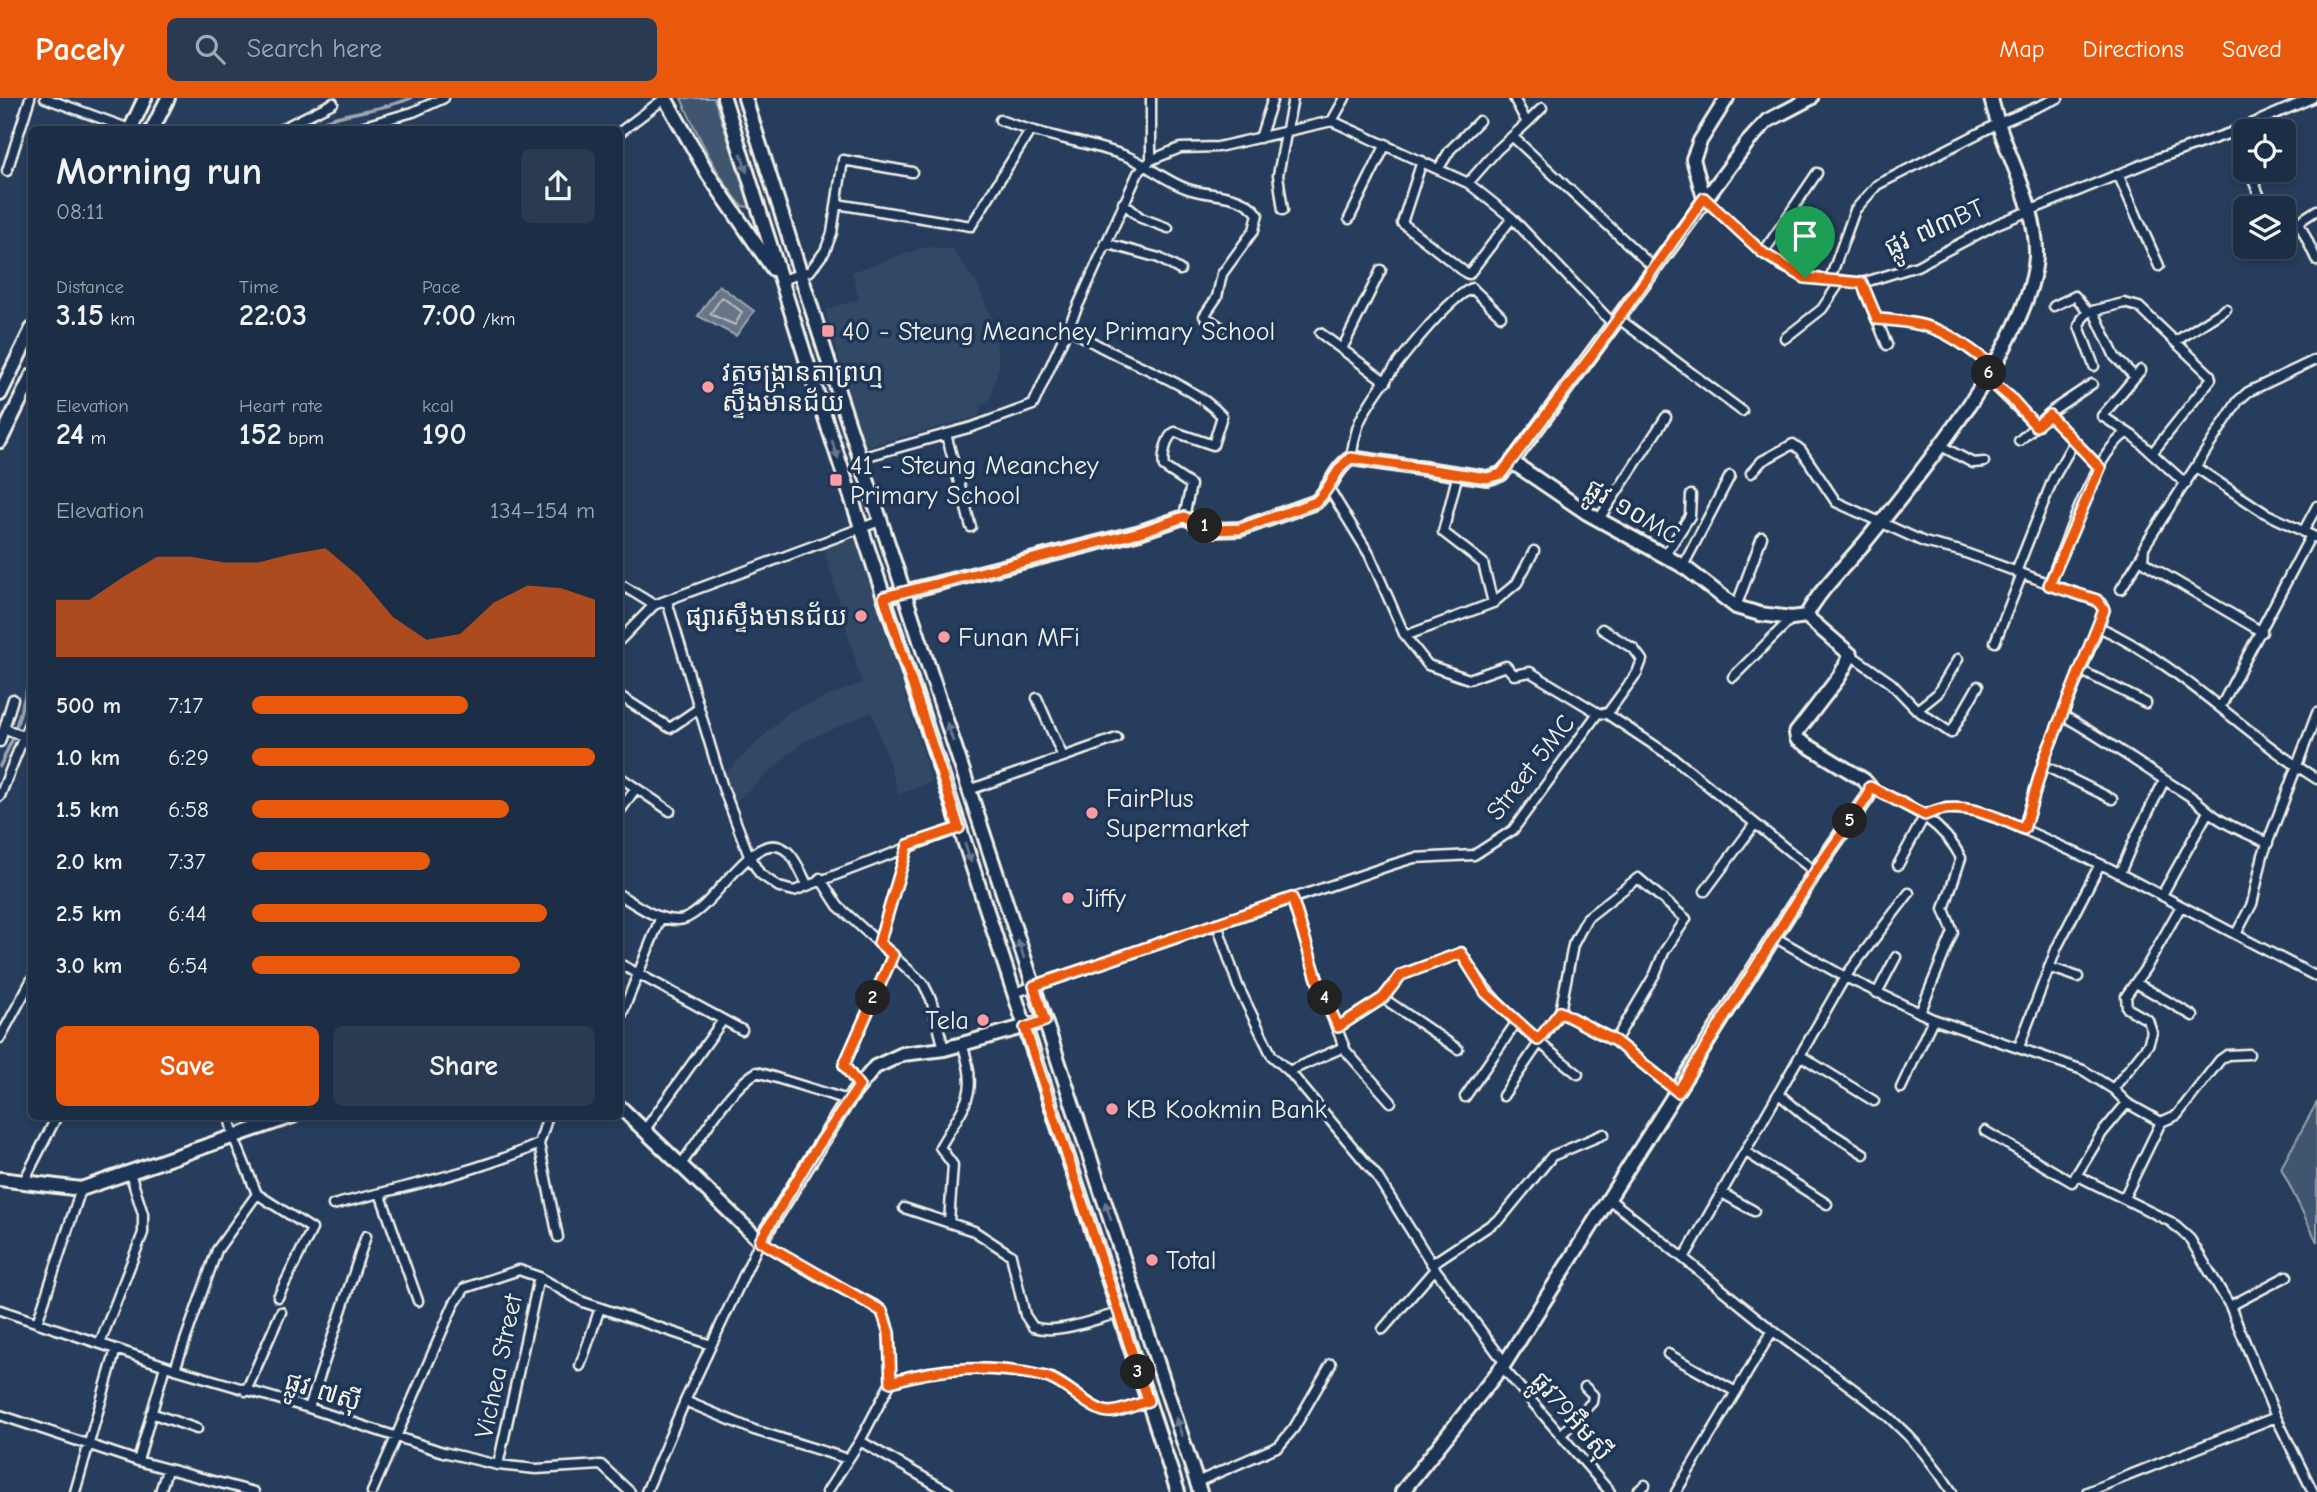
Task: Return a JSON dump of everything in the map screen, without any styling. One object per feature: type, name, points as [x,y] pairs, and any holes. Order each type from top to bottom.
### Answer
[{"type":"street","points":[[7,171],[30,98]]},
{"type":"street","points":[[45,98],[122,126]]},
{"type":"street","points":[[131,126],[145,98]]},
{"type":"street","points":[[154,126],[168,98]]},
{"type":"street","points":[[361,126],[444,98]]},
{"type":"street","points":[[623,130],[665,98],[708,174],[780,280]]},
{"type":"street","points":[[724,98],[780,280],[1178,1492]]},
{"type":"street","points":[[746,98],[880,521],[1199,1487],[1279,1446],[1294,1428],[1331,1364]]},
{"type":"street","points":[[860,458],[946,434],[1033,405],[1070,328],[1123,203],[1148,164],[1151,98]]},
{"type":"street","points":[[1260,138],[1273,98]]},
{"type":"street","points":[[1283,210],[1278,175],[1284,133],[1293,98]]},
{"type":"street","points":[[1332,121],[1345,98]]},
{"type":"street","points":[[1514,98],[1528,123]]},
{"type":"street","points":[[1704,198],[1693,159],[1700,141],[1727,98]]},
{"type":"street","points":[[1351,458],[1487,478],[1501,474],[1704,198],[1767,121],[1811,98]]},
{"type":"street","points":[[1978,686],[1951,733],[1917,710],[1891,683],[1809,622],[1806,616],[1941,446],[2011,333],[2033,275],[2036,255],[2029,210],[1997,124],[1991,98]]},
{"type":"street","points":[[1830,279],[1842,240],[1866,195],[1877,186],[1997,124],[2058,98]]},
{"type":"street","name":"ផ្លូវ ៧៣BT","points":[[2263,119],[2312,98]]},
{"type":"street","points":[[294,126],[333,103]]},
{"type":"street","points":[[1468,183],[1497,150],[1514,138],[1542,108]]},
{"type":"street","points":[[1000,120],[1030,131],[1127,156],[1148,164],[1187,189],[1235,198],[1252,206],[1258,214],[1254,230],[1222,274],[1217,297],[1205,313],[1206,319],[1222,328]]},
{"type":"street","points":[[1148,164],[1180,148],[1218,147],[1332,121],[1468,183],[1512,218],[1616,321],[1742,411]]},
{"type":"street","points":[[1439,168],[1450,150],[1479,121]]},
{"type":"street","points":[[837,204],[971,226],[1030,131]]},
{"type":"street","name":"ផ្លូវ ៧៣BT","points":[[1704,198],[1763,253],[1805,278],[1862,283],[1917,266],[1969,237],[2029,210],[2233,132]]},
{"type":"street","points":[[1514,138],[1654,268]]},
{"type":"street","points":[[1349,219],[1385,144]]},
{"type":"street","points":[[780,280],[800,274],[819,263],[825,251],[837,204],[843,160],[912,172]]},
{"type":"street","points":[[884,597],[1140,532],[1184,517],[1213,530],[1240,529],[1316,502],[1338,468],[1351,458],[1359,423],[1386,382],[1420,336],[1458,296],[1472,288],[1475,281],[1402,223],[1422,160]]},
{"type":"street","points":[[1763,253],[1817,173]]},
{"type":"street","points":[[2118,174],[2159,266]]},
{"type":"street","points":[[1123,203],[1141,218],[1168,228]]},
{"type":"street","points":[[2317,210],[2305,216],[2300,225],[2317,261]]},
{"type":"street","points":[[1469,274],[1512,218]]},
{"type":"street","points":[[1105,243],[1158,258],[1180,271]]},
{"type":"street","points":[[1343,347],[1381,270]]},
{"type":"street","points":[[1785,338],[1822,309],[1840,282]]},
{"type":"street","points":[[1862,283],[1887,345]]},
{"type":"street","points":[[1472,288],[1501,316]]},
{"type":"street","points":[[2054,306],[2075,296],[2091,312],[2115,357],[2138,374],[2102,416],[2153,452],[2186,484]]},
{"type":"street","points":[[2094,366],[2079,326],[2091,312],[2130,303],[2139,307],[2176,341],[2211,378],[2153,452]]},
{"type":"street","points":[[2176,341],[2226,309]]},
{"type":"street","points":[[1877,319],[1919,322],[1937,328],[1989,372],[2036,426]]},
{"type":"street","points":[[1070,328],[1116,357],[1199,398],[1222,416],[1213,445],[1175,432],[1169,436],[1163,460],[1164,467],[1191,485],[1184,517]]},
{"type":"street","points":[[1320,333],[1343,347],[1386,382]]},
{"type":"street","points":[[0,394],[28,337]]},
{"type":"street","points":[[2121,589],[2238,401],[2248,392],[2317,359]]},
{"type":"street","points":[[0,441],[28,384]]},
{"type":"street","points":[[2019,441],[2078,391],[2092,384]]},
{"type":"street","points":[[2049,415],[2100,468]]},
{"type":"street","points":[[1599,519],[1666,417]]},
{"type":"street","points":[[946,434],[971,527]]},
{"type":"street","points":[[2049,585],[2100,468],[2125,434]]},
{"type":"street","points":[[1995,642],[2053,479],[2074,442]]},
{"type":"street","points":[[1751,473],[1762,461],[1793,444],[1801,450],[1836,502],[1924,541],[2102,603],[2104,610],[2099,627],[2043,765],[2024,829]]},
{"type":"street","points":[[1941,446],[1973,463],[1984,462]]},
{"type":"street","name":"ផ្លូវ ១០MC","points":[[1512,462],[1599,519],[1683,566],[1736,607],[1791,618],[1806,616]]},
{"type":"street","points":[[2197,468],[2265,513],[2310,535]]},
{"type":"street","points":[[1458,473],[1443,532],[1483,564],[1493,603]]},
{"type":"street","points":[[1683,566],[1730,476]]},
{"type":"street","points":[[1328,487],[1369,554],[1405,636],[1427,665],[1469,679],[1509,667],[1514,676],[1530,672],[1675,759],[1815,872]]},
{"type":"street","points":[[1665,555],[1690,516],[1691,495]]},
{"type":"street","points":[[2221,706],[2262,632],[2310,535],[2317,506]]},
{"type":"street","points":[[623,637],[654,605],[880,521]]},
{"type":"street","points":[[1736,607],[1762,537]]},
{"type":"street","points":[[1405,636],[1493,603],[1517,583],[1534,551]]},
{"type":"street","points":[[2141,555],[2143,561],[2150,566],[2262,632]]},
{"type":"street","points":[[623,586],[654,605]]},
{"type":"street","points":[[667,601],[723,788],[760,874],[779,887],[794,891],[820,878],[959,828]]},
{"type":"street","points":[[1733,677],[1791,618]]},
{"type":"street","points":[[2099,627],[2116,634],[2221,706],[2297,767],[2317,779]]},
{"type":"street","name":"Street 5MC","points":[[1014,993],[1414,858],[1474,855],[1513,830],[1602,713],[1637,673],[1642,660],[1634,649],[1602,629]]},
{"type":"street","points":[[1851,655],[1839,677],[1796,733],[1797,739],[1870,787],[1925,815],[1956,849],[1961,866],[1944,909],[1953,932],[1920,1013]]},
{"type":"street","points":[[1917,710],[1937,694],[1958,659]]},
{"type":"street","points":[[2082,671],[2146,703]]},
{"type":"street","points":[[623,698],[670,728],[698,709]]},
{"type":"street","points":[[1037,698],[1063,757]]},
{"type":"street","points":[[0,742],[7,730],[13,699]]},
{"type":"street","points":[[2236,934],[2252,904],[2268,844],[2317,713]]},
{"type":"street","points":[[2062,715],[2107,740],[2208,811],[2268,844]]},
{"type":"street","points":[[0,796],[28,724]]},
{"type":"street","points":[[7,730],[22,735]]},
{"type":"street","points":[[969,790],[1117,738]]},
{"type":"street","points":[[2043,765],[2112,799]]},
{"type":"street","points":[[623,779],[670,811]]},
{"type":"street","points":[[2120,873],[2164,781]]},
{"type":"street","points":[[1402,1492],[1503,1365],[1610,1200],[1815,872],[1868,796],[1870,787]]},
{"type":"street","points":[[623,807],[636,788]]},
{"type":"street","points":[[1898,865],[1925,815],[1943,808],[1974,810],[2024,829],[2120,873],[2317,977]]},
{"type":"street","points":[[2162,895],[2208,811]]},
{"type":"street","points":[[1706,891],[1754,825]]},
{"type":"street","points":[[879,943],[908,845]]},
{"type":"street","points":[[623,897],[660,919],[680,921],[693,917],[750,856],[773,847],[788,852],[807,884]]},
{"type":"street","points":[[2019,1046],[2049,967],[2100,864]]},
{"type":"street","points":[[820,878],[838,906],[923,983],[944,1049]]},
{"type":"street","points":[[1503,1096],[1538,1040],[1560,1012],[1573,945],[1587,918],[1638,878],[1686,919],[1664,951],[1655,974],[1615,1041]]},
{"type":"street","points":[[1684,1258],[1845,976],[1909,893]]},
{"type":"street","points":[[1292,898],[1319,985],[1345,1047],[1356,1065],[1391,1102]]},
{"type":"street","points":[[2113,1089],[2148,1045],[2152,1032],[2148,1020],[2125,1003],[2181,905]]},
{"type":"street","points":[[623,1011],[660,919]]},
{"type":"street","name":"ផ្លូវ79អឹមស៊ី","points":[[1217,924],[1238,986],[1272,1056],[1289,1071],[1376,1175],[1434,1266],[1503,1365],[1607,1491]]},
{"type":"street","points":[[1774,937],[1877,993],[1933,1019],[2019,1046],[2083,1070],[2113,1089],[2127,1103],[2161,1122]]},
{"type":"street","points":[[1338,1027],[1383,998],[1401,975],[1461,953],[1486,993],[1516,1023],[1578,1074]]},
{"type":"street","points":[[859,1086],[844,1065],[893,955]]},
{"type":"street","points":[[1877,993],[1896,957]]},
{"type":"street","points":[[623,966],[742,1030]]},
{"type":"street","points":[[2049,967],[2078,977]]},
{"type":"street","points":[[2136,983],[2193,1016]]},
{"type":"street","points":[[0,1038],[28,986]]},
{"type":"street","points":[[1383,998],[1458,1049]]},
{"type":"street","points":[[1560,1012],[1615,1041],[1678,1092]]},
{"type":"street","points":[[1901,1088],[1933,1019]]},
{"type":"street","points":[[644,1131],[679,1086],[723,1020]]},
{"type":"street","points":[[646,1492],[685,1401],[760,1241],[848,1100],[875,1067],[903,1054],[944,1049],[1045,1021]]},
{"type":"street","points":[[1465,1097],[1516,1023]]},
{"type":"street","points":[[949,1222],[953,1165],[940,1147],[971,1089],[972,1071],[962,1044]]},
{"type":"street","points":[[1289,1071],[1345,1047]]},
{"type":"street","points":[[2124,1198],[2161,1122],[2177,1115],[2220,1060],[2227,1055],[2249,1054]]},
{"type":"street","points":[[1801,1056],[1874,1101]]},
{"type":"street","points":[[680,1166],[721,1110],[746,1080],[757,1072],[848,1100]]},
{"type":"street","points":[[1779,1094],[1812,1121],[1864,1154]]},
{"type":"street","points":[[1985,1131],[2072,1182],[2102,1133],[2127,1103]]},
{"type":"street","points":[[623,1110],[760,1241],[882,1311],[889,1333],[891,1382],[860,1441],[827,1492]]},
{"type":"street","points":[[24,1181],[55,1120]]},
{"type":"street","points":[[230,1120],[234,1139],[257,1194],[312,1229],[278,1297]]},
{"type":"street","points":[[0,1179],[81,1189],[234,1139],[283,1120]]},
{"type":"street","points":[[547,1120],[539,1144],[558,1237]]},
{"type":"street","points":[[1383,1329],[1434,1266],[1501,1218],[1552,1156],[1604,1134]]},
{"type":"street","points":[[333,1205],[445,1176],[539,1144]]},
{"type":"street","points":[[1745,1152],[1827,1204]]},
{"type":"street","points":[[100,1343],[143,1233],[143,1214],[130,1173]]},
{"type":"street","points":[[2076,1175],[2171,1222],[2190,1239],[2230,1306],[2276,1417],[2314,1492]]},
{"type":"street","points":[[37,1323],[81,1189]]},
{"type":"street","points":[[380,1193],[418,1301]]},
{"type":"street","points":[[1722,1193],[1754,1211]]},
{"type":"street","points":[[175,1369],[217,1250],[257,1194]]},
{"type":"street","points":[[1610,1200],[1773,1330],[1898,1423],[1919,1443],[1952,1492]]},
{"type":"street","points":[[904,1208],[974,1231],[1010,1255],[1025,1315],[1033,1327],[1042,1330],[1058,1328],[1119,1313]]},
{"type":"street","points":[[309,1408],[366,1236]]},
{"type":"street","points":[[372,1492],[454,1304],[465,1288],[508,1271],[519,1270],[600,1308],[711,1345]]},
{"type":"street","points":[[2230,1306],[2287,1276]]},
{"type":"street","name":"Vichea Street","points":[[498,1465],[538,1277]]},
{"type":"street","points":[[580,1366],[600,1308]]},
{"type":"street","name":"ផ្លូវ ៧ស៊ី","points":[[0,1310],[165,1366],[309,1408],[443,1452],[498,1465],[564,1469],[601,1465],[630,1492]]},
{"type":"street","points":[[246,1391],[281,1312]]},
{"type":"street","points":[[1676,1492],[1773,1330]]},
{"type":"street","points":[[75,1492],[116,1349]]},
{"type":"street","points":[[1668,1354],[1736,1392]]},
{"type":"street","points":[[138,1461],[165,1366]]},
{"type":"street","points":[[891,1382],[949,1368],[981,1370],[1046,1377],[1081,1395],[1095,1408],[1110,1412],[1148,1401]]},
{"type":"street","points":[[1560,1435],[1592,1402],[1593,1395],[1585,1387]]},
{"type":"street","points":[[685,1401],[754,1430],[848,1459]]},
{"type":"street","points":[[151,1413],[197,1429]]},
{"type":"street","points":[[0,1415],[167,1470],[254,1492]]},
{"type":"street","points":[[2087,1492],[2276,1417]]},
{"type":"street","points":[[860,1441],[949,1492]]},
{"type":"street","points":[[160,1492],[167,1470]]},
{"type":"street","points":[[1637,1492],[1645,1485]]},
{"type":"shaded area","points":[[681,98],[714,98],[751,207],[742,206],[724,181]]},
{"type":"shaded area","points":[[926,247],[952,249],[978,285],[993,324],[999,365],[989,401],[981,405],[979,416],[864,447],[825,310],[859,299],[852,272]]},
{"type":"shaded area","name":"ផ្សារស្ទឹងមានជ័យ","points":[[855,537],[932,782],[899,794],[872,712],[803,742],[734,803],[725,773],[789,712],[862,683],[824,549]]},
{"type":"shaded area","points":[[2317,1102],[2317,1242],[2281,1168]]},
{"type":"water","points":[[719,285],[754,311],[736,336],[698,316]]},
{"type":"waterway","points":[[312,126],[343,115],[384,107],[411,98]]},
{"type":"waterway","points":[[0,766],[12,740],[28,686]]},
{"type":"place","name":"40 - Steung Meanchey Primary School","points":[[828,331]]},
{"type":"place","name":"វត្តចង្ក្រានតាព្រហ្ម ស្ទឹងមានជ័យ","points":[[708,387]]},
{"type":"place","name":"41 - Steung Meanchey Primary School","points":[[836,480]]},
{"type":"place","name":"ផ្សារស្ទឹងមានជ័យ","points":[[861,616]]},
{"type":"place","name":"Funan MFi","points":[[944,637]]},
{"type":"place","name":"FairPlus Supermarket","points":[[1092,813]]},
{"type":"place","name":"Jiffy","points":[[1068,898]]},
{"type":"place","name":"Tela","points":[[983,1020]]},
{"type":"place","name":"KB Kookmin Bank","points":[[1112,1109]]},
{"type":"place","name":"Total","points":[[1152,1260]]},
{"type":"route","points":[[1704,198],[1763,253],[1805,278],[1862,283],[1877,319],[1919,322],[1937,328],[1955,339],[1993,366],[1986,377],[2000,387],[2036,426],[2049,415],[2100,468],[2070,531],[2049,585],[2097,600],[2102,603],[2104,610],[2082,671],[2045,757],[2035,801],[2024,829],[1974,810],[1943,808],[1925,815],[1870,787],[1868,796],[1815,872],[1678,1092],[1615,1041],[1560,1012],[1538,1040],[1500,1009],[1486,993],[1461,953],[1401,975],[1383,998],[1338,1027],[1319,985],[1292,898],[1034,986],[1045,1021],[1025,1028],[1148,1401],[1110,1412],[1095,1408],[1061,1382],[1023,1373],[949,1368],[891,1382],[889,1333],[882,1311],[760,1241],[812,1155],[859,1086],[844,1068],[845,1059],[893,955],[879,943],[908,845],[959,828],[884,597],[1140,532],[1184,517],[1213,530],[1240,529],[1316,502],[1323,496],[1338,468],[1351,458],[1409,464],[1487,478],[1501,474],[1592,355],[1704,198]]}]
